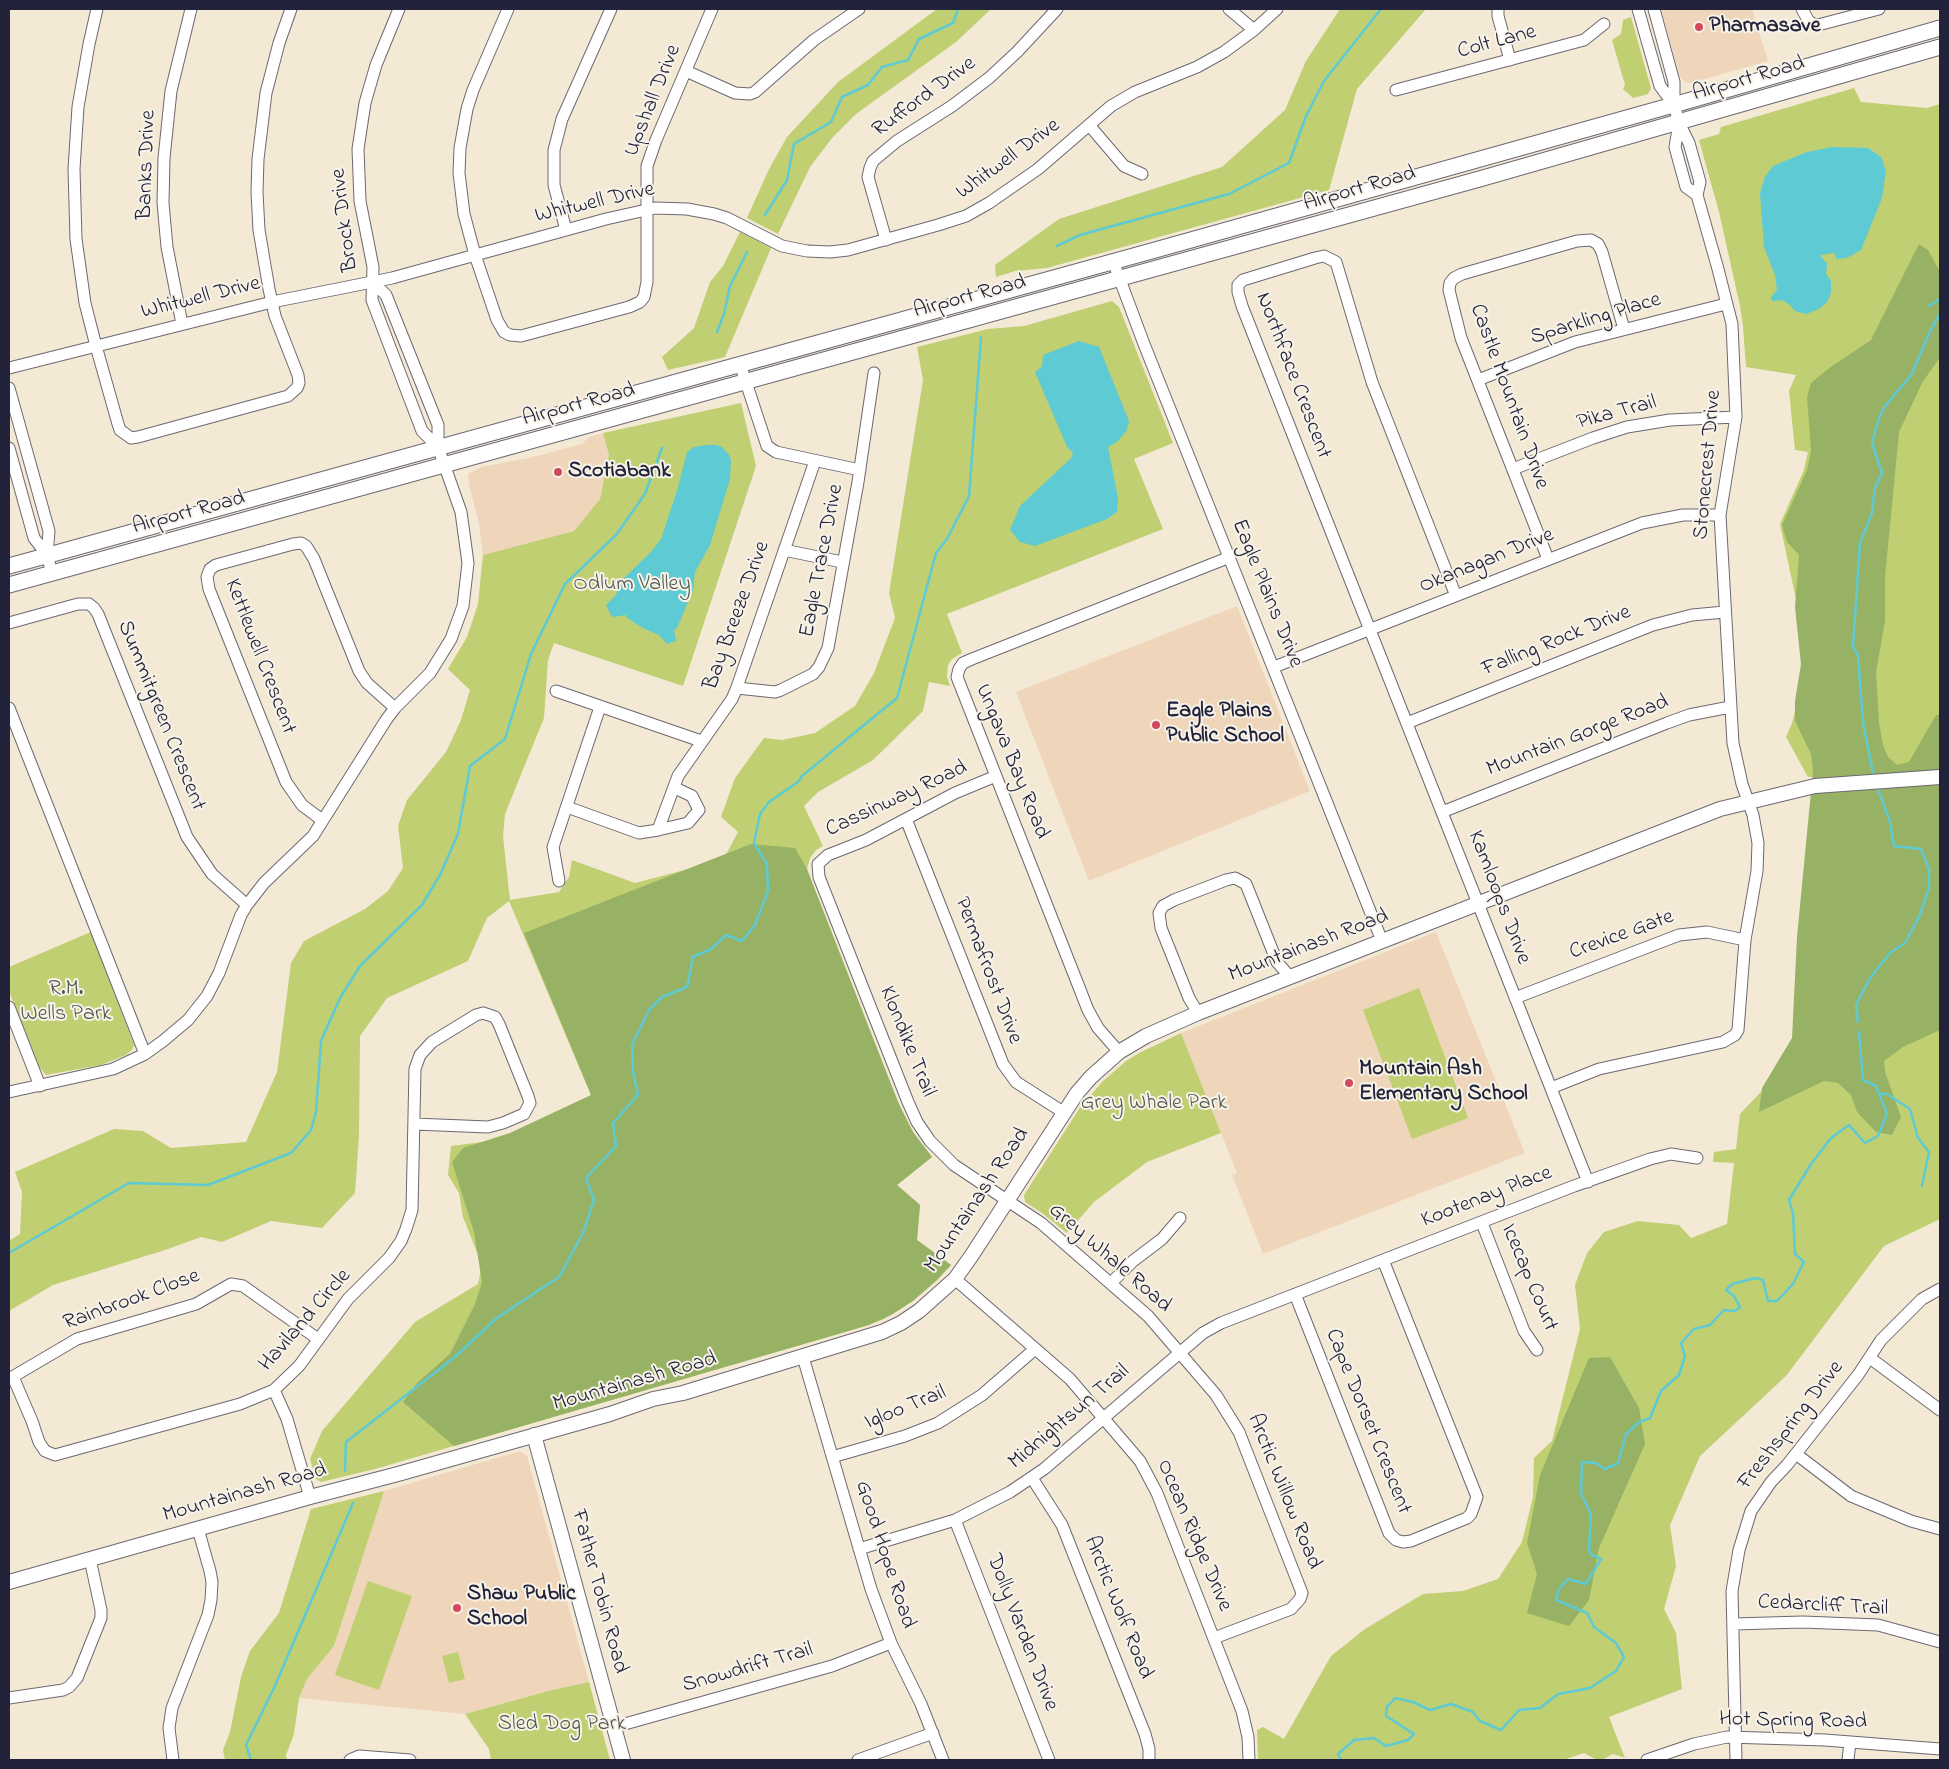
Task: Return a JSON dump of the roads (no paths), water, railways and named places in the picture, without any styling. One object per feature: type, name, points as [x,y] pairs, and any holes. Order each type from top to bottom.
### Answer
[{"type":"main road","name":"Airport Road","points":[[9,566],[1674,105],[1940,28]]},
{"type":"main road","name":"Airport Road","points":[[9,585],[1679,123],[1940,47]]},
{"type":"street","points":[[97,9],[78,107],[74,169],[78,258],[85,303],[120,430],[131,438],[138,438],[288,396],[297,388],[299,378],[275,316],[259,230],[258,160],[262,114],[272,68],[291,9]]},
{"type":"street","name":"Banks Drive","points":[[182,324],[167,247],[163,203],[164,158],[172,91],[192,9]]},
{"type":"street","name":"Brock Drive","points":[[399,9],[369,86],[358,149],[360,201],[374,267],[372,300],[422,431],[438,447]]},
{"type":"street","points":[[475,255],[462,202],[460,148],[464,120],[473,90],[508,9]]},
{"type":"street","points":[[566,230],[554,185],[554,150],[562,119],[611,9]]},
{"type":"street","name":"Upshall Drive","points":[[475,255],[500,327],[510,335],[521,336],[629,307],[640,302],[646,292],[647,282],[646,175],[649,158],[712,9]]},
{"type":"street","points":[[686,71],[735,93],[750,94],[755,92],[814,40],[859,9]]},
{"type":"street","name":"Rufford Drive","points":[[886,240],[868,177],[873,161],[897,141],[952,106],[983,83],[1017,52],[1057,9]]},
{"type":"street","points":[[1229,9],[1254,30]]},
{"type":"street","name":"Whitwell Drive","points":[[9,368],[272,302],[373,282],[646,210],[670,208],[714,214],[727,218],[773,242],[791,249],[807,252],[839,251],[886,240],[974,213],[1038,169],[1121,99],[1197,67],[1224,52],[1254,30],[1277,9]]},
{"type":"street","points":[[1498,9],[1498,16],[1510,60]]},
{"type":"street","points":[[1638,9],[1660,86],[1674,105]]},
{"type":"street","points":[[1654,9],[1674,82],[1674,105]]},
{"type":"street","points":[[1802,9],[1808,20],[1818,25],[1879,9]]},
{"type":"street","name":"Colt Lane","points":[[1396,90],[1584,40],[1604,24]]},
{"type":"street","name":"Stonecrest Drive","points":[[1551,1088],[1618,1063],[1730,1039],[1738,1030],[1745,940],[1759,857],[1755,823],[1734,756],[1720,515],[1736,417],[1733,334],[1718,269],[1697,195],[1686,187],[1675,147],[1679,123],[1674,105]]},
{"type":"street","points":[[1089,125],[1124,166],[1142,174]]},
{"type":"street","name":"Castle Mountain Drive","points":[[1548,559],[1461,338],[1449,290],[1450,283],[1454,278],[1462,274],[1585,239],[1595,241],[1601,248],[1624,329]]},
{"type":"street","name":"Northface Crescent","points":[[1370,629],[1242,306],[1238,285],[1251,276],[1324,256],[1336,262],[1372,382],[1456,596]]},
{"type":"street","name":"Eagle Plains Drive","points":[[1113,261],[1382,941]]},
{"type":"street","name":"Brock Drive","points":[[9,1092],[105,1072],[129,1063],[145,1054],[180,1027],[207,996],[219,973],[241,915],[247,905],[264,883],[306,843],[377,733],[395,708],[424,679],[439,660],[451,639],[463,606],[468,563],[466,538],[460,512],[438,447],[438,425],[386,294],[373,282]]},
{"type":"street","name":"Sparkling Place","points":[[1478,380],[1575,342],[1726,304]]},
{"type":"street","points":[[740,364],[767,446],[776,452],[860,470]]},
{"type":"street","name":"Eagle Trace Drive","points":[[737,688],[775,692],[809,676],[816,671],[830,643],[842,562],[860,470],[874,373]]},
{"type":"street","points":[[9,388],[49,531],[47,555],[52,573]]},
{"type":"street","name":"Pika Trail","points":[[1513,469],[1627,427],[1670,420],[1736,417]]},
{"type":"street","points":[[9,448],[34,538],[47,555]]},
{"type":"street","name":"Bay Breeze Drive","points":[[658,830],[678,776],[732,699],[737,688],[815,461]]},
{"type":"street","name":"Okanagan Drive","points":[[1274,667],[1548,559],[1654,520],[1683,515],[1720,515]]},
{"type":"street","name":"Kettlewell Crescent","points":[[322,820],[302,805],[286,782],[209,589],[207,577],[210,569],[216,565],[294,544],[301,543],[306,546],[314,559],[359,671],[367,683],[395,708]]},
{"type":"street","points":[[784,550],[842,562]]},
{"type":"street","name":"Ungava Bay Road","points":[[1119,1052],[1098,1028],[1088,1010],[957,677],[963,663],[1230,557]]},
{"type":"street","name":"Summitgreen Crescent","points":[[9,623],[78,604],[89,604],[94,608],[187,837],[212,874],[247,905]]},
{"type":"street","name":"Falling Rock Drive","points":[[1407,722],[1653,625],[1692,616],[1725,612]]},
{"type":"street","name":"Kamloops Drive","points":[[1370,629],[1588,1182]]},
{"type":"street","points":[[556,691],[701,741]]},
{"type":"street","points":[[559,881],[553,847],[600,707]]},
{"type":"street","name":"Mountain Gorge Road","points":[[1442,812],[1673,720],[1730,707]]},
{"type":"street","points":[[9,708],[145,1054]]},
{"type":"street","name":"Cassinway Road","points":[[818,864],[828,855],[866,840],[955,793],[996,776]]},
{"type":"street","name":"Mountainash Road","points":[[9,1582],[534,1435],[864,1339],[892,1328],[924,1307],[954,1279],[972,1255],[1063,1112],[1084,1084],[1119,1052],[1146,1036],[1198,1013],[1707,813],[1748,801],[1832,784],[1940,776]]},
{"type":"street","points":[[567,807],[639,833],[658,830],[688,823],[698,810],[692,796],[675,788]]},
{"type":"street","name":"Permafrost Drive","points":[[906,819],[1003,1064],[1012,1078],[1021,1086],[1063,1112]]},
{"type":"street","name":"Klondike Trail","points":[[818,864],[819,877],[917,1122],[936,1148],[954,1165],[1007,1200]]},
{"type":"street","points":[[1198,1013],[1189,998],[1161,928],[1159,913],[1163,906],[1174,900],[1235,878],[1246,884],[1277,962],[1290,977]]},
{"type":"street","name":"Crevice Gate","points":[[1515,998],[1679,935],[1707,932],[1745,940]]},
{"type":"street","points":[[9,1006],[40,1086]]},
{"type":"street","name":"Haviland Circle","points":[[11,1378],[32,1421],[39,1442],[45,1451],[55,1455],[240,1404],[274,1390],[299,1366],[348,1299],[396,1251],[406,1230],[412,1210],[414,1069],[420,1054],[432,1042],[476,1015],[483,1013],[495,1017],[530,1102],[524,1114],[488,1127],[414,1124]]},
{"type":"street","name":"Kootenay Place","points":[[1295,1294],[1650,1159],[1672,1154],[1697,1158]]},
{"type":"street","name":"Grey Whale Road","points":[[1007,1200],[1041,1223],[1111,1283],[1148,1316],[1180,1352]]},
{"type":"street","points":[[1111,1283],[1132,1261],[1162,1239],[1180,1218]]},
{"type":"street","name":"Icecap Court","points":[[1482,1223],[1524,1331],[1537,1350]]},
{"type":"street","name":"Cape Dorset Crescent","points":[[1295,1294],[1389,1533],[1396,1540],[1403,1542],[1411,1541],[1467,1518],[1471,1514],[1477,1497],[1383,1260]]},
{"type":"street","name":"Ocean Ridge Drive","points":[[954,1279],[1070,1379],[1135,1453],[1152,1482],[1242,1711],[1248,1737],[1249,1760]]},
{"type":"street","name":"Rainbrook Close","points":[[11,1378],[77,1340],[196,1304],[231,1284],[242,1286],[318,1339]]},
{"type":"street","name":"Freshspring Drive","points":[[1736,1760],[1732,1591],[1738,1550],[1751,1511],[1771,1482],[1796,1454],[1870,1358],[1881,1340],[1922,1299],[1940,1289]]},
{"type":"street","name":"Midnightsun Trail","points":[[859,1549],[955,1520],[992,1502],[1032,1478],[1180,1352],[1212,1328],[1295,1294]]},
{"type":"street","name":"Igloo Trail","points":[[832,1457],[905,1436],[938,1423],[982,1395],[1035,1349]]},
{"type":"street","name":"Arctic Willow Road","points":[[1180,1352],[1216,1395],[1239,1432],[1302,1593],[1300,1599],[1291,1609],[1214,1638]]},
{"type":"street","name":"Good Hope Road","points":[[802,1357],[871,1589],[890,1643],[921,1704],[943,1760]]},
{"type":"street","points":[[1870,1358],[1940,1410]]},
{"type":"street","points":[[274,1390],[287,1419],[310,1497]]},
{"type":"street","name":"Father Tobin Road","points":[[534,1435],[622,1760]]},
{"type":"street","points":[[1796,1454],[1851,1496],[1911,1520],[1940,1529]]},
{"type":"street","name":"Arctic Wolf Road","points":[[1032,1478],[1062,1525],[1145,1734],[1149,1749],[1149,1760]]},
{"type":"street","name":"Dolly Varden Drive","points":[[955,1520],[1049,1760]]},
{"type":"street","points":[[172,1760],[169,1728],[172,1708],[208,1615],[211,1600],[212,1582],[210,1571],[198,1529]]},
{"type":"street","points":[[9,1698],[63,1690],[70,1687],[77,1678],[101,1618],[102,1610],[90,1560]]},
{"type":"street","name":"Cedarcliff Trail","points":[[1733,1624],[1803,1622],[1878,1625],[1940,1642]]},
{"type":"street","name":"Snowdrift Trail","points":[[614,1727],[832,1666],[890,1643]]},
{"type":"street","points":[[858,1760],[933,1733]]},
{"type":"street","name":"Hot Spring Road","points":[[1647,1760],[1694,1744],[1727,1737],[1850,1742],[1940,1749]]},
{"type":"street","points":[[1848,1760],[1850,1742]]},
{"type":"street","points":[[350,1760],[359,1756],[410,1760]]},
{"type":"water","points":[[1832,147],[1868,148],[1881,157],[1886,171],[1882,198],[1861,250],[1847,258],[1836,259],[1835,253],[1820,255],[1827,264],[1826,274],[1831,281],[1831,293],[1827,302],[1819,309],[1806,314],[1795,311],[1782,300],[1772,301],[1771,297],[1777,290],[1775,275],[1764,247],[1760,193],[1765,177],[1773,166],[1807,152]]},
{"type":"water","points":[[1079,341],[1099,347],[1129,421],[1127,430],[1117,442],[1108,447],[1118,498],[1117,512],[1107,519],[1035,546],[1020,542],[1010,530],[1020,506],[1071,458],[1073,453],[1067,447],[1035,372],[1042,367],[1043,355]]},
{"type":"water","points":[[706,445],[722,447],[729,455],[731,460],[730,479],[710,545],[695,572],[693,590],[677,628],[674,630],[676,641],[667,644],[659,635],[643,628],[627,618],[626,615],[612,617],[606,605],[616,595],[621,581],[651,552],[661,539],[677,491],[687,452],[694,447]]},
{"type":"waterway","points":[[765,215],[787,180],[794,144],[831,122],[842,97],[868,85],[882,67],[908,60],[919,39],[953,23],[958,9]]},
{"type":"waterway","points":[[1057,246],[1080,235],[1229,194],[1289,163],[1306,116],[1324,81],[1381,9]]},
{"type":"waterway","points":[[717,332],[724,314],[730,286],[747,252]]},
{"type":"waterway","points":[[1929,306],[1940,299]]},
{"type":"waterway","points":[[1874,778],[1863,723],[1858,655],[1853,647],[1860,543],[1872,513],[1875,488],[1882,473],[1872,443],[1879,418],[1885,406],[1912,374],[1930,331],[1940,314]]},
{"type":"waterway","points":[[345,1471],[346,1442],[455,1357],[498,1317],[559,1277],[583,1233],[594,1200],[586,1178],[616,1146],[613,1123],[638,1095],[633,1072],[632,1045],[649,1010],[662,997],[687,987],[693,957],[711,949],[726,935],[742,941],[755,925],[768,891],[767,864],[754,843],[760,814],[769,802],[798,782],[802,776],[897,698],[936,553],[947,539],[969,496],[981,337]]},
{"type":"waterway","points":[[9,1253],[129,1183],[208,1185],[291,1153],[311,1130],[316,1112],[321,1041],[340,998],[360,966],[422,905],[440,875],[458,834],[470,766],[505,739],[531,654],[565,584],[616,535],[645,494],[662,448]]},
{"type":"waterway","points":[[1858,1022],[1856,1005],[1870,978],[1891,952],[1905,943],[1919,917],[1929,889],[1929,869],[1921,849],[1894,846],[1890,822],[1877,786]]},
{"type":"waterway","points":[[1341,1760],[1338,1754],[1354,1740],[1374,1738],[1386,1746],[1408,1740],[1414,1734],[1386,1716],[1387,1707],[1395,1698],[1413,1702],[1430,1710],[1451,1704],[1473,1712],[1480,1721],[1501,1730],[1519,1710],[1540,1708],[1558,1694],[1590,1688],[1616,1671],[1624,1657],[1616,1643],[1594,1627],[1587,1613],[1556,1600],[1559,1589],[1568,1579],[1586,1584],[1601,1559],[1592,1555],[1589,1550],[1591,1515],[1581,1493],[1582,1462],[1596,1463],[1605,1469],[1618,1463],[1626,1434],[1639,1422],[1650,1418],[1661,1391],[1679,1375],[1685,1356],[1681,1343],[1694,1329],[1710,1325],[1724,1310],[1735,1311],[1740,1307],[1734,1296],[1726,1290],[1732,1284],[1755,1278],[1763,1280],[1768,1301],[1777,1301],[1793,1284],[1804,1262],[1795,1254],[1793,1213],[1789,1200],[1811,1164],[1831,1138],[1849,1125],[1865,1143],[1878,1136],[1887,1114],[1876,1086],[1863,1080],[1859,1032]]},
{"type":"waterway","points":[[1880,1094],[1887,1094],[1910,1109],[1918,1138],[1929,1152],[1922,1186]]},
{"type":"waterway","points":[[251,1760],[246,1745],[274,1688],[353,1503]]},
{"type":"place","name":"Pharmasave","points":[[1699,27]]},
{"type":"place","name":"Scotiabank","points":[[558,472]]},
{"type":"place","name":"Eagle Plains Public School","points":[[1156,725]]},
{"type":"place","name":"Mountain Ash Elementary School","points":[[1349,1083]]},
{"type":"place","name":"Shaw Public School","points":[[457,1608]]},
{"type":"park label","name":"Odlum Valley","points":[[632,585]]},
{"type":"park label","name":"R.M. Wells Park","points":[[66,1002]]},
{"type":"park label","name":"Grey Whale Park","points":[[1154,1104]]},
{"type":"park label","name":"Sled Dog Park","points":[[562,1725]]}]
